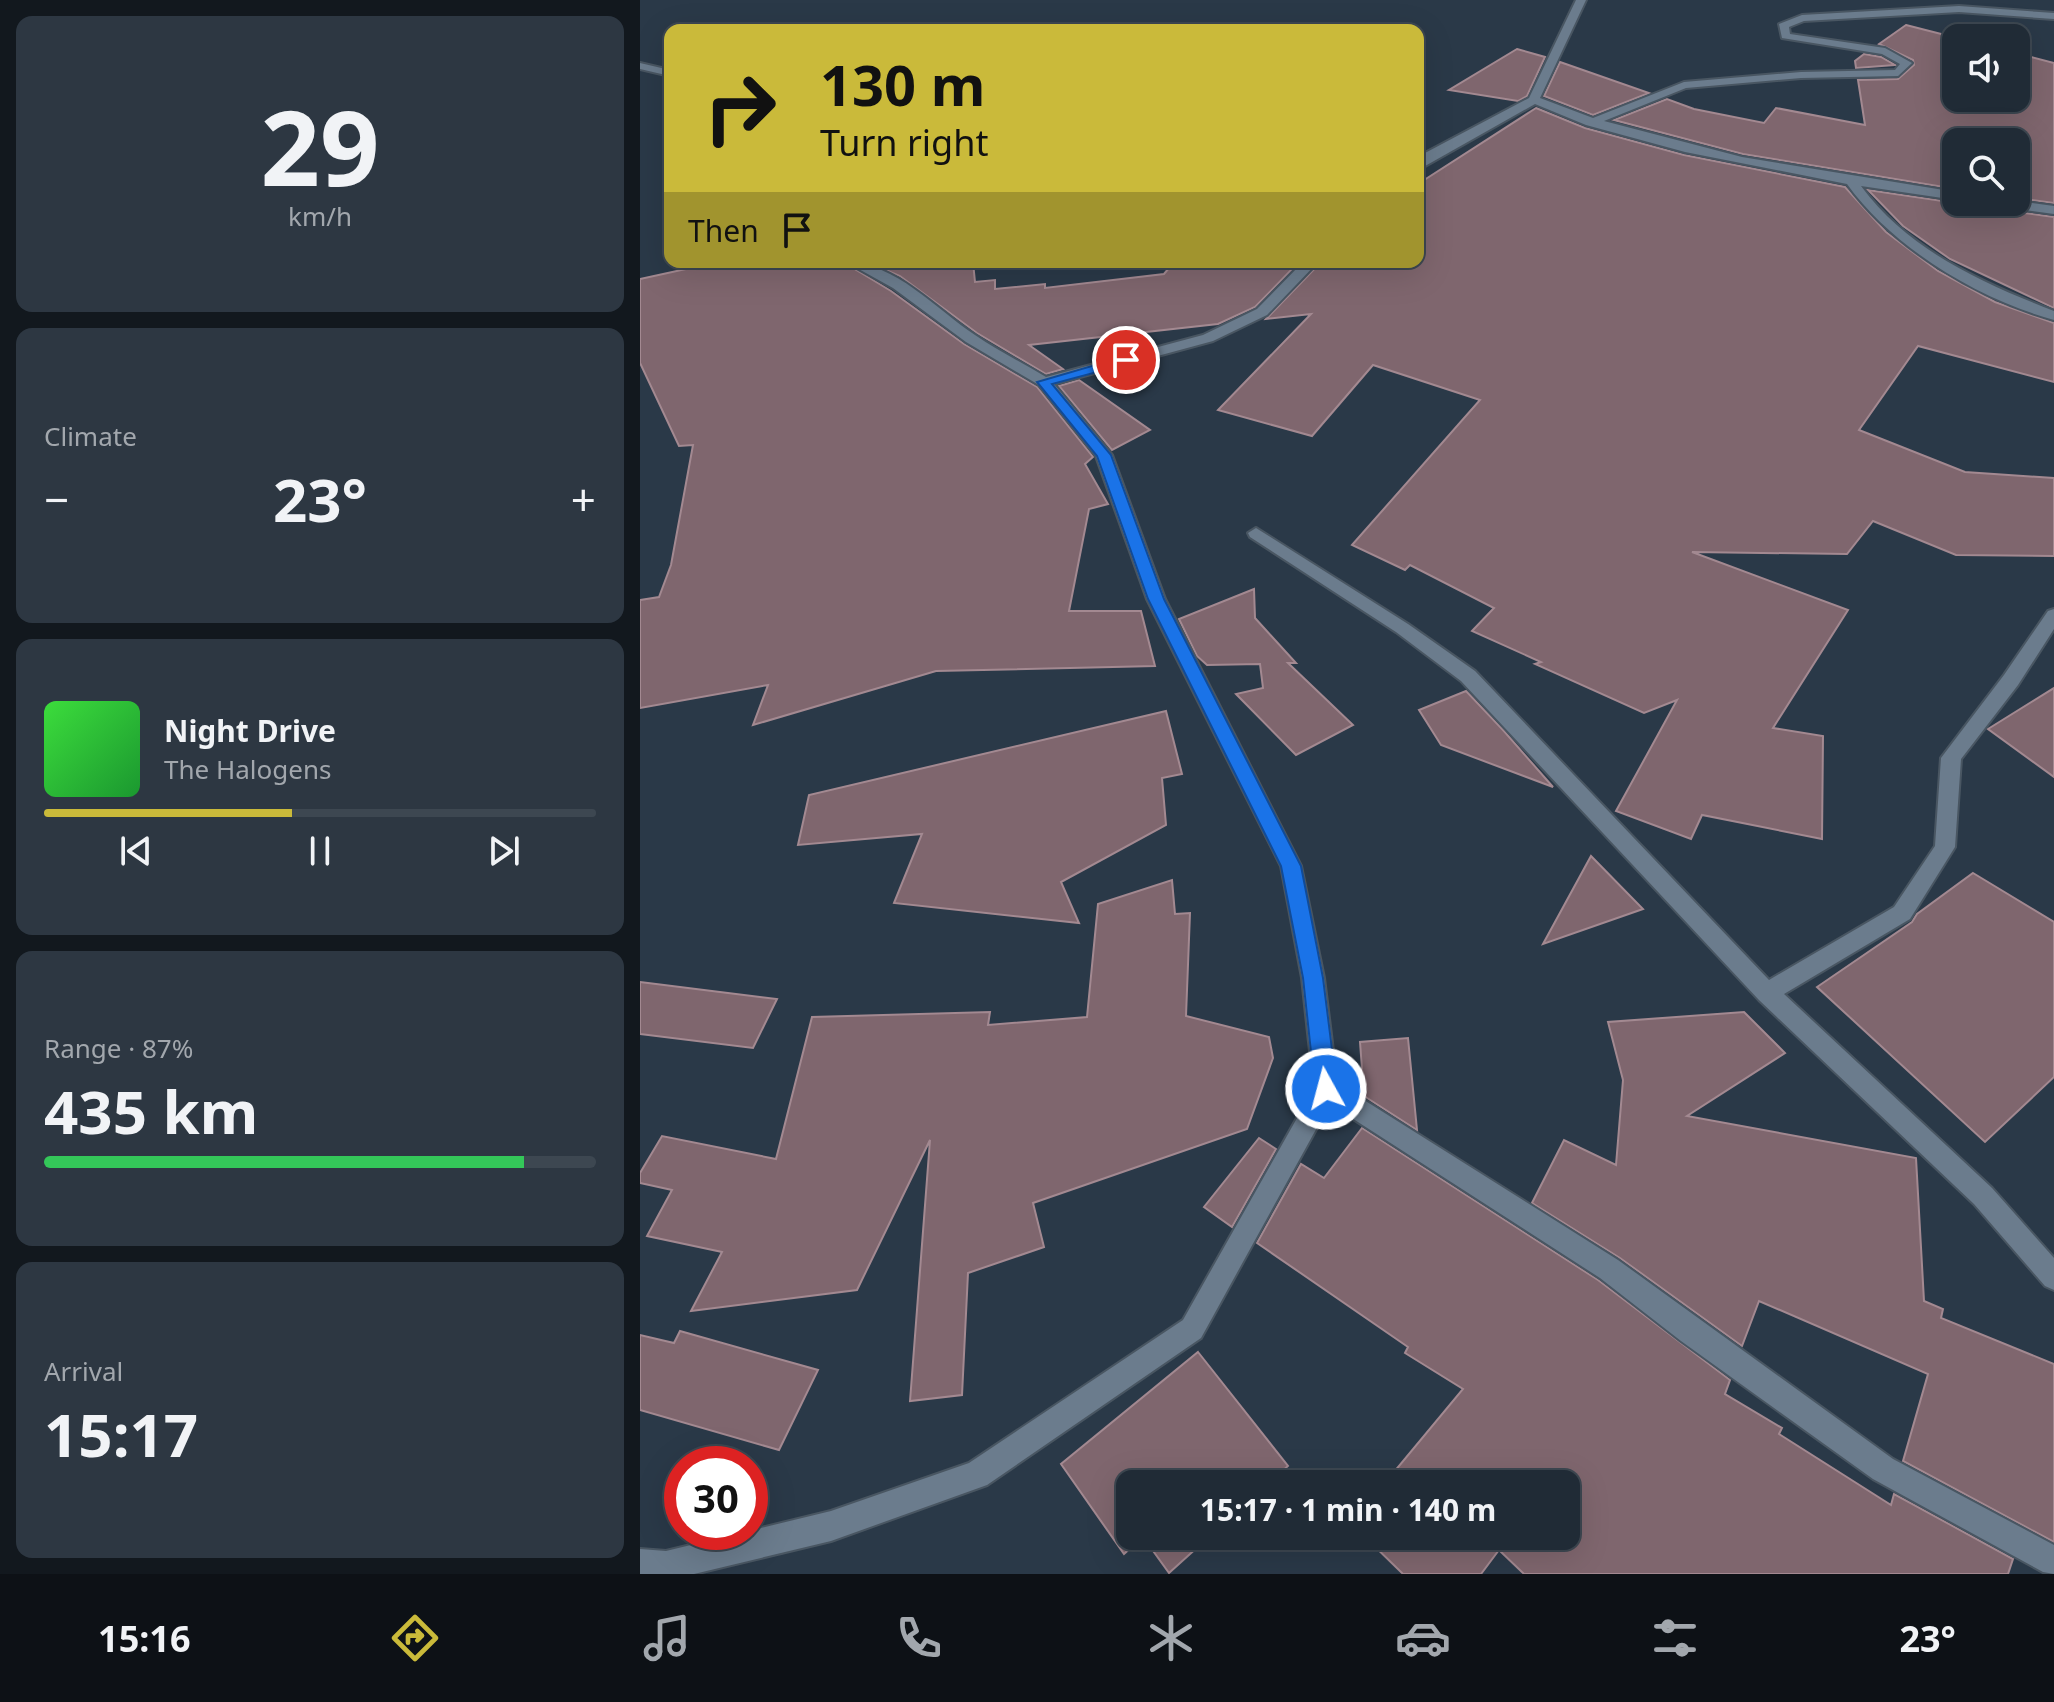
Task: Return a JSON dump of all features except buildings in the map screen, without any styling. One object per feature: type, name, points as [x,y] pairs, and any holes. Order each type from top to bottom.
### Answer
[{"type":"street","points":[[1424,162],[1484,125],[1534,100],[1581,0]]},
{"type":"street","points":[[1590,123],[1684,85],[1801,75],[1898,73],[1907,63],[1885,51],[1786,36],[1783,26],[1802,18],[1959,9],[2054,16]]},
{"type":"street","points":[[640,66],[664,72]]},
{"type":"street","points":[[1534,100],[1590,123],[1711,156],[1942,194]]},
{"type":"street","points":[[1851,181],[1888,226],[1943,263],[2005,297],[2054,316]]},
{"type":"street","points":[[2030,207],[2054,210]]},
{"type":"street","points":[[640,1564],[666,1566],[831,1526],[977,1475],[1192,1329],[1326,1089],[1313,978],[1291,866],[1156,599],[1104,455],[1044,382],[971,339],[898,285],[865,268]]},
{"type":"street","points":[[1044,382],[1208,338],[1262,312],[1305,268]]},
{"type":"street","points":[[1256,533],[1402,628],[1468,676],[1767,993],[1983,1196],[2054,1277]]},
{"type":"street","points":[[1767,993],[1902,913],[1945,847],[1951,758],[2011,680],[2054,615]]},
{"type":"street","points":[[1326,1089],[1609,1269],[1691,1332],[1883,1469],[2054,1561]]},
{"type":"route","points":[[1126,360],[1044,382],[1104,455],[1156,599],[1291,866],[1313,978],[1326,1089]]}]
